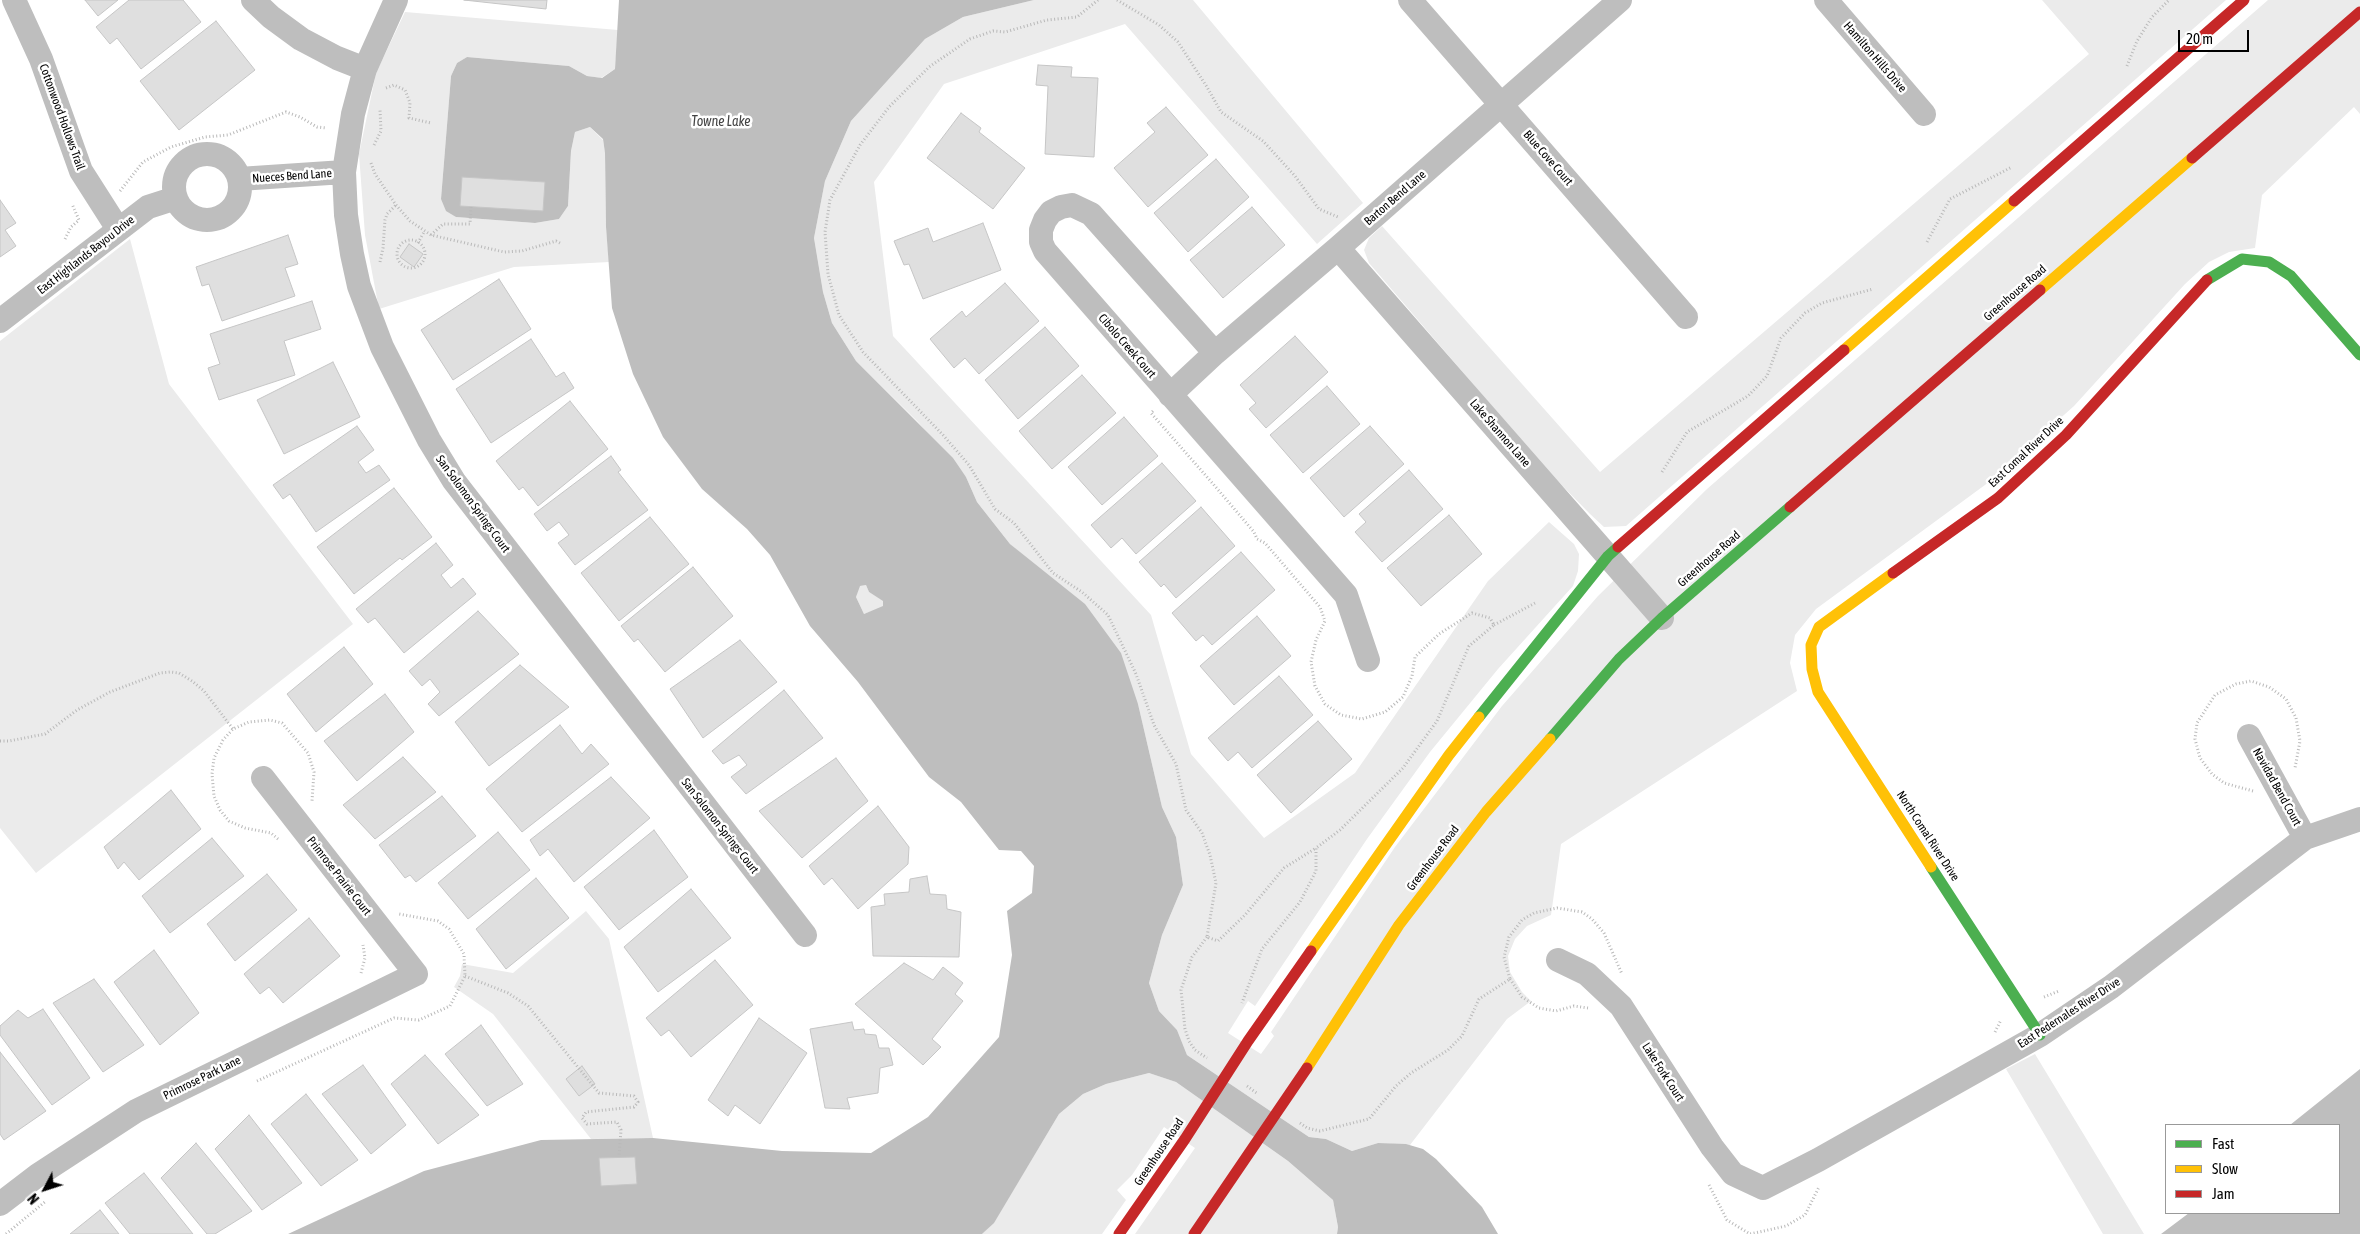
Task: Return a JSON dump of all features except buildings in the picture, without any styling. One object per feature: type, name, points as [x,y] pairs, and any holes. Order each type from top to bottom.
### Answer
[{"type":"main road","name":"Greenhouse Road","points":[[1118,1234],[1185,1138],[1248,1041],[1449,755],[1608,556],[2244,0]]},
{"type":"main road","name":"Greenhouse Road","points":[[1194,1234],[1292,1091],[1399,925],[1486,812],[1619,659],[1662,618],[2360,12]]},
{"type":"main road","name":"East Comal River Drive","points":[[1811,645],[1820,627],[1832,616],[1998,498],[2066,435],[2208,280],[2242,259],[2269,262],[2291,276],[2360,355]]},
{"type":"main road","name":"North Comal River Drive","points":[[1811,645],[1812,670],[1818,692],[2040,1035]]},
{"type":"street","name":"Cottonwood Hollows Trail","points":[[14,0],[41,59],[80,171],[118,229]]},
{"type":"street","points":[[253,0],[271,18],[301,39],[337,58],[365,68]]},
{"type":"street","name":"San Solomon Springs Court","points":[[396,0],[365,68],[353,114],[344,172],[346,215],[359,286],[382,347],[428,440],[454,481],[805,935]]},
{"type":"street","name":"Blue Cove Court","points":[[1410,0],[1686,317]]},
{"type":"street","name":"Barton Bend Lane","points":[[1170,395],[1215,353],[1338,248],[1620,0]]},
{"type":"street","name":"Hamilton Hills Drive","points":[[1826,0],[1924,114]]},
{"type":"street","points":[[208,154],[219,156],[229,162],[239,179],[236,202],[229,211],[220,217],[209,220],[191,215],[182,208],[176,198],[175,180],[178,172],[184,162],[196,155],[208,154]]},
{"type":"street","name":"Nueces Bend Lane","points":[[239,179],[344,172]]},
{"type":"street","name":"East Highlands Bayou Drive","points":[[0,321],[148,207],[176,198]]},
{"type":"street","name":"Cibolo Creek Court","points":[[1215,353],[1092,214],[1072,205],[1061,207],[1051,212],[1041,230],[1041,242],[1044,252],[1346,596],[1368,660]]},
{"type":"street","name":"Lake Shannon Lane","points":[[1338,248],[1662,618]]},
{"type":"street","name":"Navidad Bend Court","points":[[2249,736],[2305,838]]},
{"type":"street","name":"Primrose Prairie Court","points":[[263,778],[416,974]]},
{"type":"street","name":"East Pedernales River Drive","points":[[1763,1188],[1818,1160],[2040,1035],[2111,987],[2305,838],[2360,819]]},
{"type":"street","name":"Lake Fork Court","points":[[1558,960],[1587,974],[1621,1006],[1712,1147],[1734,1174],[1763,1188]]},
{"type":"street","name":"Primrose Park Lane","points":[[0,1204],[38,1175],[136,1111],[416,974]]},
{"type":"path","points":[[1098,0],[1077,17],[1047,20],[1005,32],[993,31],[970,39],[929,67],[889,107],[860,145],[830,200],[825,232],[828,274],[839,314],[863,352],[969,465],[995,509],[1014,523],[1028,544],[1052,573],[1082,592],[1108,615],[1136,674],[1154,725],[1176,764],[1186,810],[1202,833],[1210,854],[1216,883],[1207,937],[1218,941],[1245,915],[1284,868],[1316,848],[1316,871],[1300,902],[1262,950],[1242,1002],[1248,1041]]},
{"type":"path","points":[[1117,0],[1159,25],[1178,42],[1221,112],[1263,141],[1295,176],[1319,208],[1338,217]]},
{"type":"path","points":[[2125,73],[2137,41],[2152,17],[2169,0]]},
{"type":"path","points":[[384,90],[394,84],[405,90],[410,103],[409,118],[431,124]]},
{"type":"path","points":[[371,151],[380,131],[379,107]]},
{"type":"path","points":[[63,243],[71,227],[124,188],[143,162],[171,146],[205,136],[228,135],[286,112],[300,117],[317,127],[333,129]]},
{"type":"path","points":[[370,158],[375,174],[396,205],[410,221],[432,236],[504,252],[522,251],[556,241],[560,243]]},
{"type":"path","points":[[1926,244],[1950,199],[2014,166]]},
{"type":"path","points":[[70,196],[79,220]]},
{"type":"path","points":[[379,266],[383,248],[385,220],[387,214],[396,205]]},
{"type":"path","points":[[432,236],[443,224],[470,224],[471,207]]},
{"type":"path","points":[[418,243],[424,232]]},
{"type":"path","points":[[407,241],[418,243],[425,253],[422,263],[411,268],[402,264],[397,255],[399,248],[407,241]]},
{"type":"path","points":[[1660,475],[1687,432],[1748,396],[1768,376],[1781,338],[1806,313],[1822,302],[1877,288]]},
{"type":"path","points":[[0,741],[45,734],[77,710],[110,692],[160,673],[170,672],[179,673],[192,680],[208,696],[233,729]]},
{"type":"path","points":[[2256,792],[2224,783],[2212,774],[2200,758],[2195,739],[2197,723],[2204,708],[2215,695],[2236,684],[2251,682],[2269,687],[2286,699],[2296,718],[2300,741],[2294,772]]},
{"type":"path","points":[[281,841],[271,833],[245,828],[229,821],[220,810],[214,796],[212,766],[218,748],[233,729],[249,722],[262,720],[282,723],[308,753],[314,772],[313,805]]},
{"type":"path","points":[[252,1083],[394,1018],[419,1020],[450,1006],[466,976],[464,954],[449,929],[438,921],[396,913]]},
{"type":"path","points":[[357,977],[362,972],[365,958],[363,945],[359,940]]},
{"type":"path","points":[[466,976],[508,993],[528,1006],[599,1093],[634,1096],[638,1102],[634,1108],[586,1112],[582,1118],[587,1124],[617,1122],[621,1130],[618,1157]]},
{"type":"path","points":[[1510,979],[1522,997],[1539,1008],[1556,1011],[1574,1006],[1593,1008]]},
{"type":"path","points":[[2044,998],[2068,987]]},
{"type":"path","points":[[1708,1183],[1727,1220],[1750,1234],[1786,1226],[1805,1215],[1822,1182]]},
{"type":"path","points":[[6,1234],[49,1199]]},
{"type":"shaded area","points":[[1034,0],[1193,0],[1363,203],[1317,244],[1125,24],[944,84],[874,182],[893,336],[1151,615],[1191,754],[1264,838],[1355,773],[1488,581],[1549,522],[1574,544],[1579,554],[1578,571],[1573,586],[1498,669],[1430,752],[1367,839],[1255,1006],[1248,1001],[1228,1033],[1261,1054],[1274,1036],[1271,1032],[1395,847],[1502,706],[1598,596],[1707,489],[2268,0],[2360,0],[2360,114],[2354,107],[2262,195],[2255,248],[2229,252],[2209,262],[2185,284],[2074,406],[1989,482],[1816,609],[1795,635],[1790,663],[1797,691],[1561,844],[1551,915],[1527,926],[1515,939],[1508,956],[1510,972],[1522,992],[1531,1001],[1507,1019],[1410,1145],[1378,1143],[1352,1151],[1326,1139],[1309,1137],[1187,1055],[1177,1030],[1159,1011],[1149,983],[1162,935],[1183,885],[1176,837],[1162,807],[1138,704],[1036,567],[1010,544],[977,502],[966,477],[917,421],[856,361],[832,323],[823,292],[814,238],[825,181],[851,121],[925,39],[963,17]]},
{"type":"shaded area","points":[[2042,0],[2226,0],[1626,526],[1604,527],[1546,469],[1369,263],[1364,250],[1369,238],[1382,226],[1600,472],[2089,54]]},
{"type":"shaded area","points":[[405,12],[618,30],[615,69],[601,78],[587,76],[569,66],[467,57],[457,63],[451,76],[441,199],[456,217],[535,223],[559,219],[568,206],[571,151],[575,132],[590,127],[603,140],[605,152],[606,227],[609,262],[514,267],[379,309],[365,235],[359,154],[376,73]]},
{"type":"shaded area","points":[[130,239],[169,384],[353,624],[36,873],[0,828],[0,341]]},
{"type":"shaded area","points":[[866,585],[869,592],[884,601],[883,607],[864,614],[856,597],[859,586]]},
{"type":"shaded area","points":[[586,911],[609,939],[653,1138],[591,1139],[493,1014],[454,987],[460,976],[462,964],[513,973]]},
{"type":"shaded area","points":[[2035,1054],[2144,1234],[2103,1234],[2006,1069]]},
{"type":"shaded area","points":[[1149,1073],[1176,1082],[1288,1161],[1333,1200],[1338,1227],[1337,1234],[1135,1234],[1195,1148],[1164,1127],[1132,1175],[1117,1190],[1126,1200],[1102,1234],[982,1234],[994,1222],[1059,1114],[1083,1094],[1106,1084]]},
{"type":"water","name":"Towne Lake","points":[[619,0],[1034,0],[963,17],[925,39],[851,121],[825,181],[814,238],[823,292],[832,323],[856,361],[953,458],[966,477],[977,502],[1010,544],[1085,604],[1121,653],[1138,704],[1162,807],[1176,837],[1183,885],[1162,935],[1149,983],[1159,1011],[1177,1030],[1187,1055],[1309,1137],[1326,1139],[1352,1151],[1378,1143],[1406,1144],[1423,1149],[1436,1159],[1482,1207],[1498,1234],[1337,1234],[1338,1227],[1333,1200],[1288,1161],[1176,1082],[1149,1073],[1106,1084],[1083,1094],[1059,1114],[994,1223],[982,1234],[288,1234],[424,1171],[541,1140],[653,1138],[782,1151],[871,1153],[928,1117],[999,1037],[1012,955],[1007,911],[1032,893],[1034,866],[1021,851],[999,850],[961,802],[929,777],[858,682],[810,626],[770,555],[747,529],[702,489],[663,437],[633,374],[612,308],[606,227],[605,153],[603,139],[590,127],[575,132],[571,151],[568,206],[559,219],[535,223],[456,217],[446,211],[441,199],[451,76],[457,63],[467,57],[569,66],[587,76],[602,78],[615,69]],"holes":[[[866,585],[869,592],[883,601],[883,606],[864,614],[856,597],[860,586]]]},
{"type":"water","points":[[2360,1069],[2360,1234],[2161,1234],[2188,1214],[2340,1214],[2340,1124],[2291,1124]]},
{"type":"traffic: fast","points":[[2207,280],[2242,259],[2269,262],[2291,276],[2360,355]]},
{"type":"traffic: fast","points":[[1550,739],[1619,659],[1662,618],[1790,507]]},
{"type":"traffic: fast","points":[[1479,717],[1608,556],[1618,547]]},
{"type":"traffic: fast","points":[[1931,867],[2040,1035]]},
{"type":"traffic: slow","points":[[2040,290],[2192,158]]},
{"type":"traffic: slow","points":[[1844,350],[2014,201]]},
{"type":"traffic: slow","points":[[1893,573],[1819,627],[1811,645],[1812,669],[1818,692],[1931,867]]},
{"type":"traffic: slow","points":[[1311,951],[1449,755],[1479,717]]},
{"type":"traffic: slow","points":[[1307,1068],[1399,925],[1486,812],[1550,739]]},
{"type":"traffic: jam","points":[[2014,201],[2244,0]]},
{"type":"traffic: jam","points":[[2192,158],[2360,12]]},
{"type":"traffic: jam","points":[[1893,573],[1998,498],[2066,435],[2207,280]]},
{"type":"traffic: jam","points":[[1790,507],[2040,290]]},
{"type":"traffic: jam","points":[[1618,547],[1844,350]]},
{"type":"traffic: jam","points":[[1119,1234],[1185,1139],[1248,1041],[1311,951]]},
{"type":"traffic: jam","points":[[1194,1234],[1307,1068]]}]
